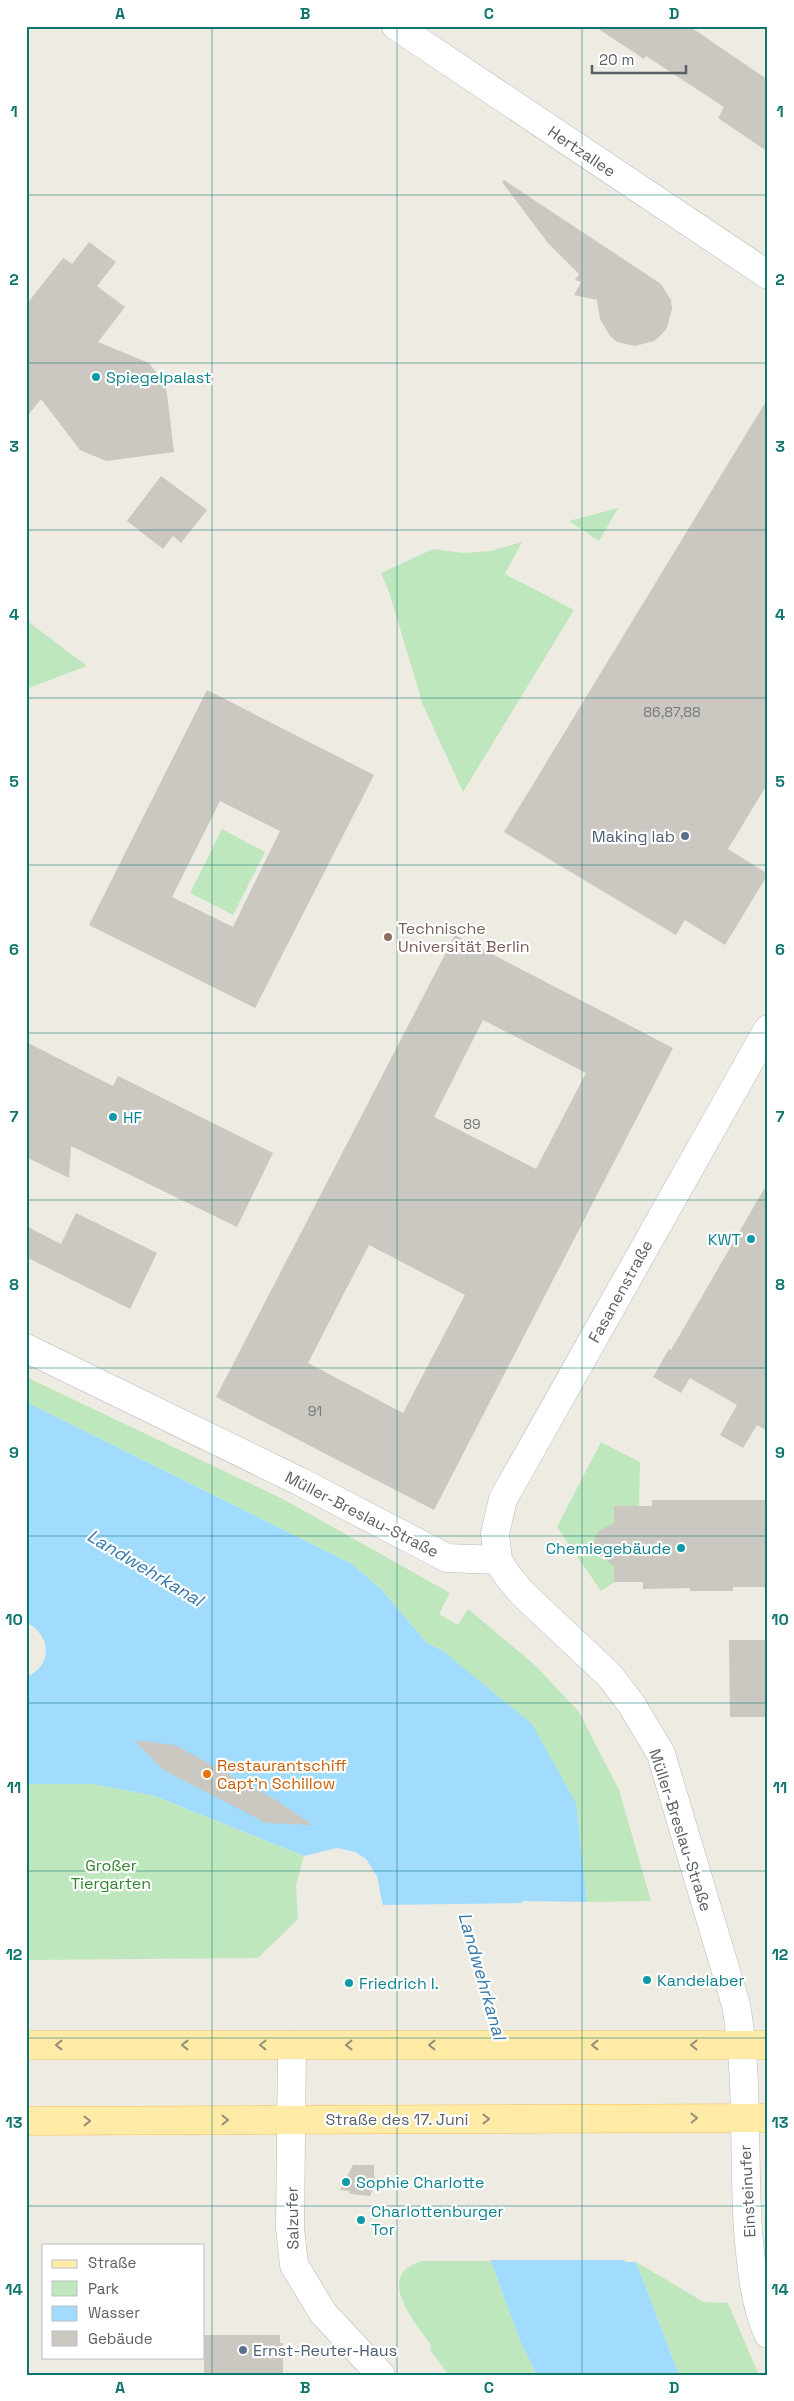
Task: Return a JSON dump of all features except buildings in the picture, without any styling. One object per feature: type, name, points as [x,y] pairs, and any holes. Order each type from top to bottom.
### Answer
[{"type":"main road","points":[[26,2045],[755,2045]]},
{"type":"main road","name":"Straße des 17. Juni","points":[[26,2121],[756,2118]]},
{"type":"street","name":"Hertzallee","points":[[396,26],[765,272]]},
{"type":"street","name":"Fasanenstraße","points":[[498,1560],[495,1534],[497,1517],[503,1500],[768,1029]]},
{"type":"street","name":"Müller-Breslau-Straße","points":[[26,1348],[299,1481],[447,1558],[498,1560],[507,1575],[522,1593],[610,1676],[632,1705],[660,1754],[736,2005],[755,2045]]},
{"type":"street","name":"Salzufer","points":[[292,2045],[290,2228],[294,2265],[323,2313],[381,2375]]},
{"type":"street","name":"Einsteinufer","points":[[755,2045],[756,2118],[751,2268],[768,2334]]},
{"type":"green space","points":[[618,508],[599,541],[569,521]]},
{"type":"green space","points":[[522,542],[505,574],[574,610],[463,792],[423,705],[389,592],[381,573],[433,549],[463,553],[491,551]]},
{"type":"green space","points":[[26,620],[87,666],[26,689]]},
{"type":"green space","points":[[222,829],[265,852],[233,915],[190,893]]},
{"type":"green space","points":[[26,1377],[283,1499],[450,1593],[439,1614],[458,1625],[468,1609],[535,1665],[579,1712],[619,1790],[651,1901],[587,1902],[576,1803],[443,1650],[427,1643],[382,1590],[352,1564],[26,1402]]},
{"type":"green space","points":[[601,1442],[640,1462],[639,1506],[614,1506],[614,1526],[605,1528],[595,1538],[595,1551],[605,1560],[614,1562],[614,1582],[601,1591],[557,1527]]},
{"type":"green space","name":"Großer Tiergarten","points":[[26,1784],[92,1784],[155,1796],[304,1856],[296,1885],[298,1919],[258,1958],[26,1960]]},
{"type":"green space","points":[[422,2261],[491,2261],[520,2341],[537,2375],[449,2375],[430,2350],[431,2345],[408,2312],[399,2288],[400,2277],[408,2268]]},
{"type":"green space","points":[[636,2262],[704,2302],[728,2303],[759,2375],[679,2375]]},
{"type":"water","name":"Landwehrkanal","points":[[26,1402],[352,1564],[382,1590],[427,1643],[442,1650],[532,1724],[576,1803],[587,1902],[522,1901],[596,2153],[625,2262],[636,2262],[679,2375],[537,2375],[520,2341],[491,2261],[382,1902],[377,1876],[366,1859],[355,1852],[337,1848],[304,1856],[155,1796],[92,1784],[26,1784],[26,1677],[35,1672],[41,1665],[45,1658],[46,1650],[40,1634],[26,1622]]},
{"type":"pier","points":[[590,1902],[587,1905],[526,1903],[599,2152],[627,2259],[638,2260],[489,2260],[381,1905]]},
{"type":"place","name":"Spiegelpalast","points":[[96,377]]},
{"type":"place","name":"Making lab","points":[[685,836]]},
{"type":"place","name":"Technische Universität Berlin","points":[[388,937]]},
{"type":"place","name":"HF","points":[[113,1117]]},
{"type":"place","name":"KWT","points":[[751,1239]]},
{"type":"place","name":"Chemiegebäude","points":[[681,1548]]},
{"type":"place","name":"Restaurantschiff Capt'n Schillow","points":[[207,1774]]},
{"type":"place","name":"Kandelaber","points":[[647,1980]]},
{"type":"place","name":"Friedrich I.","points":[[349,1983]]},
{"type":"place","name":"Sophie Charlotte","points":[[346,2182]]},
{"type":"place","name":"Charlottenburger Tor","points":[[361,2220]]},
{"type":"place","name":"Ernst-Reuter-Haus","points":[[243,2350]]}]
